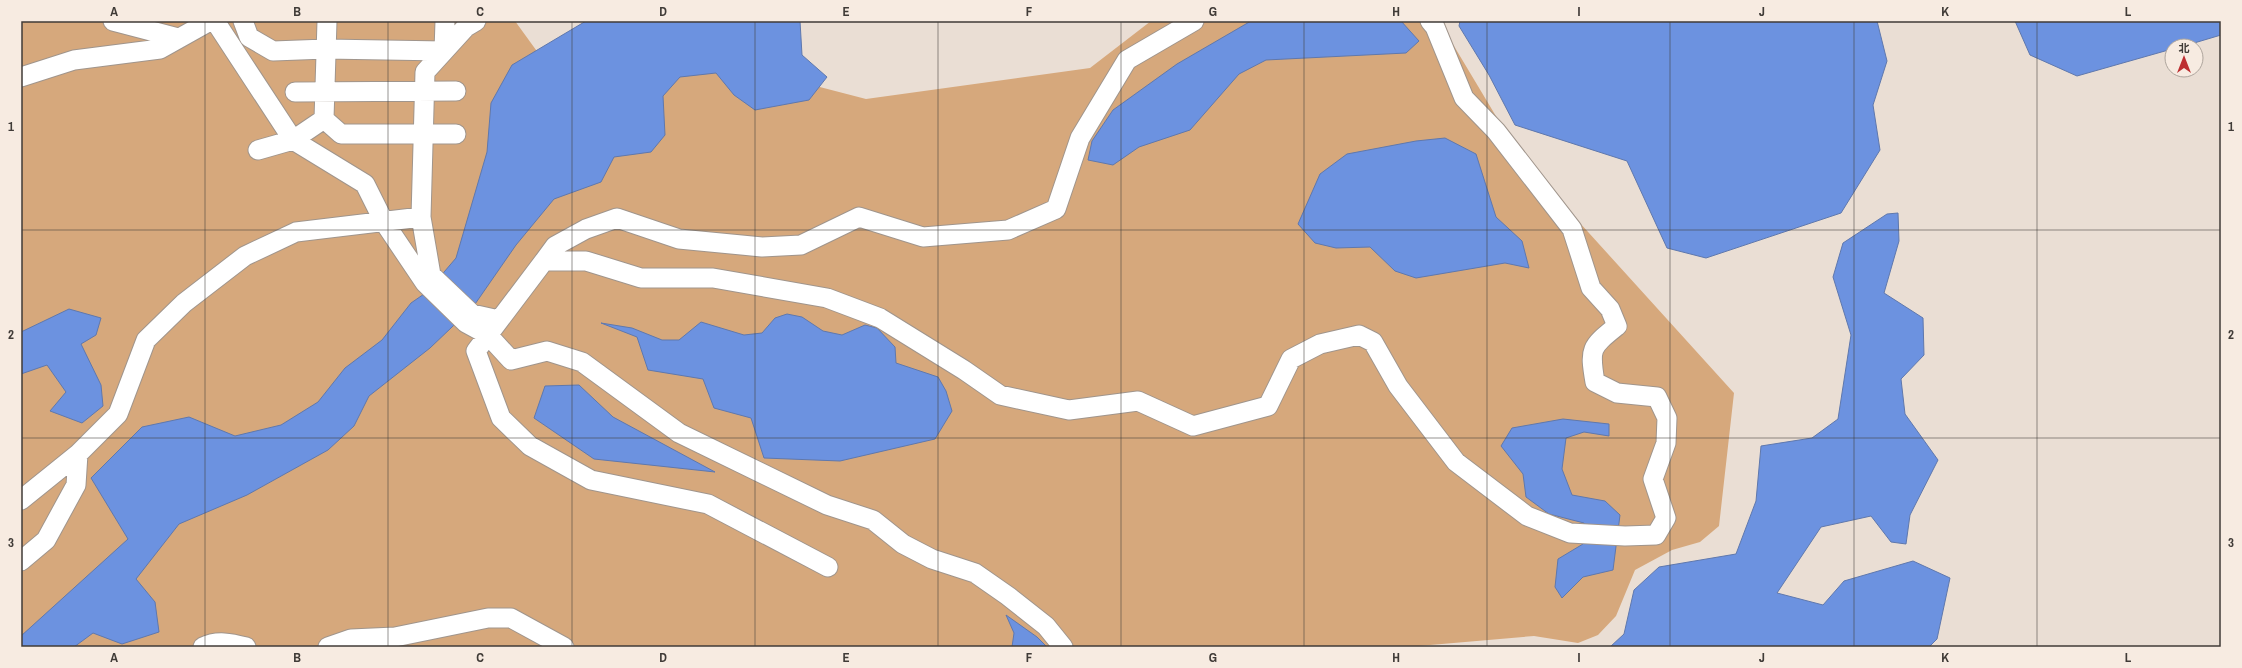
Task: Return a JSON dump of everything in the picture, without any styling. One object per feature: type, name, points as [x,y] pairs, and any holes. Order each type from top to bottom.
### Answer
[{"type":"street","points":[[113,21],[178,38]]},
{"type":"street","points":[[21,77],[74,60],[160,49],[210,21]]},
{"type":"street","points":[[216,21],[293,140],[365,184],[384,222],[428,279],[488,335],[511,360],[547,351],[582,362],[680,433],[827,505],[873,520],[903,544],[932,559],[975,573],[1008,596],[1046,626],[1063,647]]},
{"type":"street","points":[[243,21],[249,37],[273,51],[326,49],[444,51]]},
{"type":"street","points":[[324,119],[327,21]]},
{"type":"street","points":[[444,51],[445,21]]},
{"type":"street","points":[[828,566],[708,504],[591,480],[530,446],[501,418],[476,351],[555,246],[586,228],[617,218],[680,239],[762,247],[801,245],[859,217],[923,237],[1008,230],[1056,209],[1080,138],[1127,60],[1194,21]]},
{"type":"street","points":[[544,261],[586,261],[641,278],[713,278],[827,298],[880,318],[964,370],[1000,395],[1069,410],[1138,401],[1193,426],[1268,406],[1291,359],[1320,344],[1359,335],[1373,342],[1398,386],[1456,462],[1528,516],[1570,533],[1625,536],[1656,534],[1666,518],[1653,479],[1666,443],[1667,418],[1657,397],[1617,393],[1595,382],[1591,358],[1596,342],[1617,326],[1610,309],[1591,288],[1572,228],[1496,131],[1464,98],[1435,27],[1430,21]]},
{"type":"street","points":[[428,279],[421,217],[425,72],[444,51],[475,23]]},
{"type":"street","points":[[295,92],[456,91]]},
{"type":"street","points":[[258,150],[293,140],[324,119]]},
{"type":"street","points":[[324,119],[341,134],[456,134]]},
{"type":"street","points":[[21,500],[78,454],[118,414],[146,340],[184,303],[245,256],[296,232],[421,217]]},
{"type":"street","points":[[469,318],[499,320]]},
{"type":"street","points":[[21,561],[46,540],[76,485],[78,454]]},
{"type":"street","points":[[328,647],[351,639],[395,637],[488,618],[511,618],[564,647]]},
{"type":"street","points":[[203,647],[210,644],[229,642],[246,647]]},
{"type":"shaded area","points":[[21,21],[515,21],[544,61],[673,49],[866,99],[1090,68],[1151,21],[1439,21],[1521,158],[1734,393],[1719,526],[1700,542],[1672,550],[1635,570],[1616,616],[1598,635],[1578,643],[1534,636],[1407,647],[21,647]]},
{"type":"water","points":[[586,21],[800,21],[802,55],[827,77],[809,100],[755,110],[734,95],[716,73],[680,77],[663,96],[665,135],[651,152],[614,157],[601,182],[554,199],[516,245],[473,307],[430,348],[369,396],[354,426],[328,450],[247,495],[179,524],[136,579],[155,602],[159,632],[122,644],[93,633],[74,647],[21,647],[21,636],[128,539],[91,478],[142,427],[189,417],[235,436],[281,425],[318,402],[345,368],[382,340],[411,303],[427,292],[456,258],[487,152],[491,103],[512,65]]},
{"type":"water","points":[[1251,21],[1401,21],[1419,41],[1406,53],[1266,60],[1239,74],[1190,130],[1139,147],[1113,165],[1088,160],[1092,141],[1113,110],[1177,64]]},
{"type":"water","points":[[1460,21],[1877,21],[1887,61],[1873,105],[1880,150],[1841,213],[1706,258],[1667,248],[1627,161],[1515,125],[1489,75],[1459,26]]},
{"type":"water","points":[[2015,21],[2221,21],[2221,35],[2204,40],[2204,38],[2164,38],[2164,51],[2077,76],[2030,55]]},
{"type":"water","points":[[1445,138],[1476,154],[1496,217],[1522,241],[1529,268],[1505,263],[1416,278],[1395,271],[1370,247],[1336,248],[1315,243],[1298,224],[1320,174],[1347,154],[1416,141]]},
{"type":"water","points":[[1898,213],[1899,241],[1884,293],[1923,318],[1924,355],[1901,379],[1905,414],[1938,460],[1910,515],[1906,544],[1891,542],[1871,516],[1821,527],[1777,593],[1823,605],[1844,581],[1913,561],[1950,578],[1937,639],[1929,647],[1610,647],[1624,634],[1634,590],[1659,567],[1736,554],[1756,501],[1761,446],[1812,438],[1838,419],[1851,335],[1833,277],[1843,243],[1887,214]]},
{"type":"water","points":[[69,309],[101,318],[96,335],[81,344],[101,385],[103,406],[82,423],[50,411],[66,392],[47,365],[21,374],[21,332]]},
{"type":"water","points":[[787,314],[802,317],[823,331],[842,335],[865,325],[877,328],[895,347],[896,363],[938,377],[946,391],[952,411],[935,439],[840,461],[764,458],[751,418],[714,408],[703,379],[648,370],[637,337],[601,323],[632,328],[662,340],[679,340],[701,322],[744,335],[762,333],[775,318]]},
{"type":"water","points":[[579,385],[613,417],[715,472],[594,459],[534,418],[545,386]]},
{"type":"water","points":[[1563,419],[1609,424],[1609,436],[1584,432],[1566,438],[1562,469],[1572,495],[1605,501],[1620,515],[1613,570],[1583,577],[1562,598],[1555,587],[1558,559],[1583,544],[1584,523],[1549,514],[1526,497],[1523,474],[1501,446],[1512,428]]},
{"type":"water","points":[[1006,615],[1037,637],[1047,647],[1012,647],[1014,633]]}]
